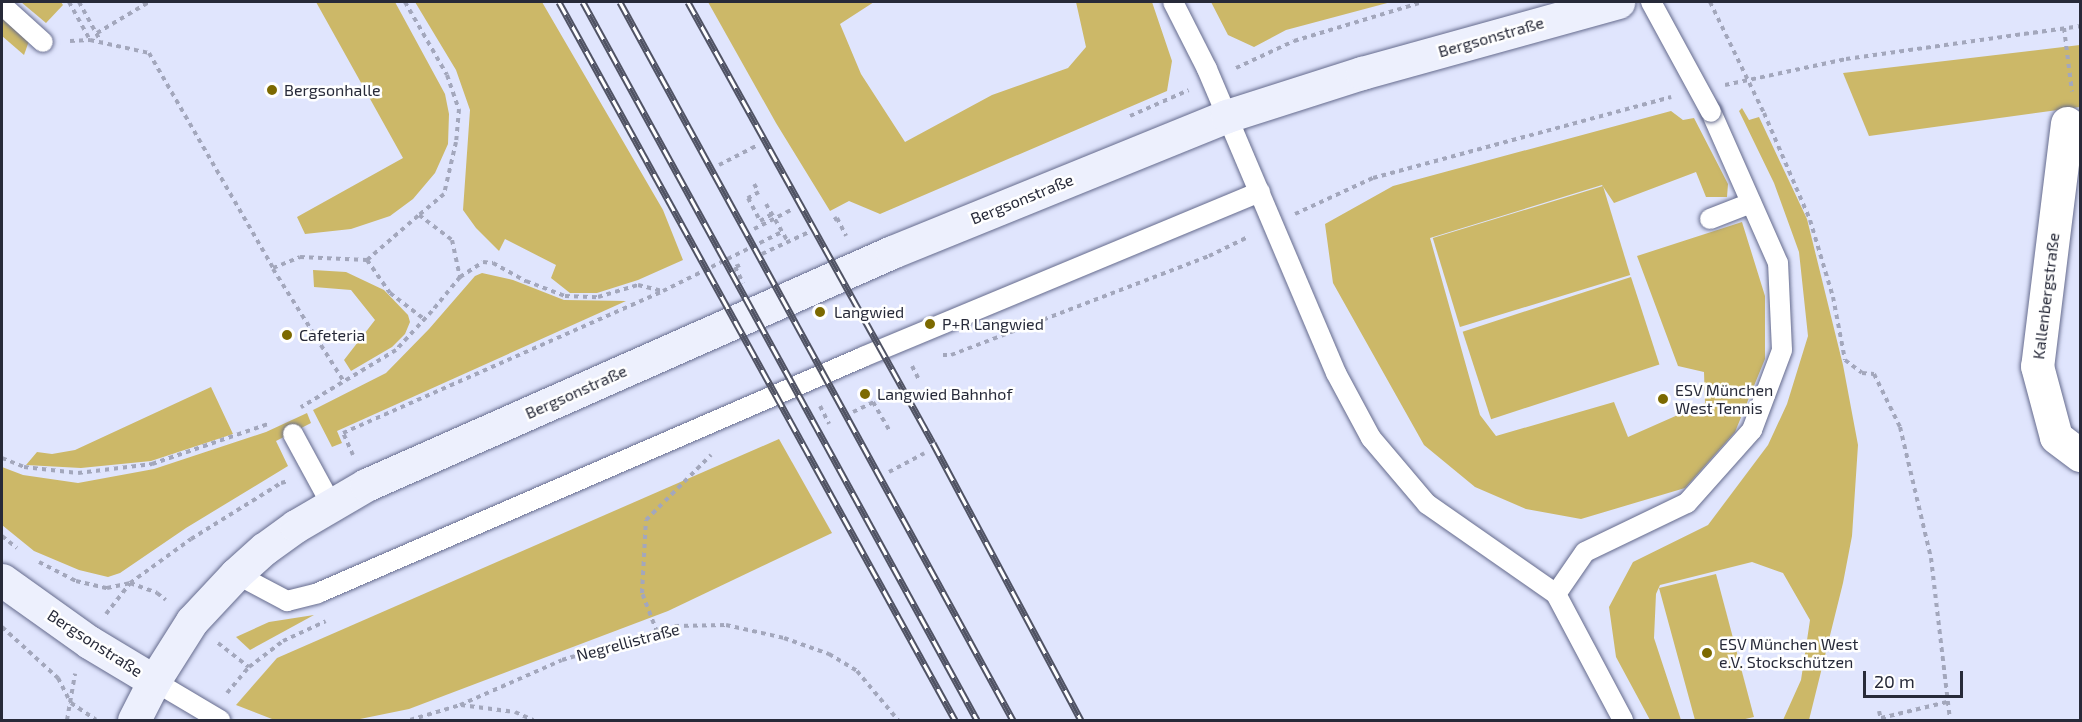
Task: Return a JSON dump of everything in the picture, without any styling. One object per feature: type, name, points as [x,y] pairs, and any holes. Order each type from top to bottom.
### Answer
[{"type":"street","name":"Bergsonstraße","points":[[2,580],[89,642],[154,681],[192,621],[236,574],[264,549],[331,504],[366,485],[892,252],[1227,116],[1362,73],[1618,2]]},
{"type":"street","name":"Kallenbergstraße","points":[[2074,116],[2037,366],[2056,437],[2080,455]]},
{"type":"street","points":[[134,720],[154,681]]},
{"type":"lane","points":[[1173,2],[1207,69],[1336,373],[1371,438],[1427,504],[1556,594],[1623,720]]},
{"type":"lane","points":[[1556,594],[1585,552],[1688,503],[1752,430],[1782,350],[1778,263],[1711,112],[1652,2]]},
{"type":"lane","points":[[2,5],[43,42]]},
{"type":"lane","points":[[236,574],[287,601],[318,593],[863,357],[1260,192]]},
{"type":"lane","points":[[1710,219],[1751,203]]},
{"type":"lane","points":[[293,434],[331,504]]},
{"type":"lane","points":[[154,681],[216,718]]},
{"type":"path","points":[[69,2],[90,40]]},
{"type":"path","points":[[80,2],[102,43]]},
{"type":"path","points":[[97,33],[149,2]]},
{"type":"path","points":[[273,268],[300,257],[367,260],[444,194],[456,142],[459,109],[447,75],[405,2]]},
{"type":"path","points":[[1710,2],[1764,113],[1810,220],[1833,297],[1845,360],[1863,372],[1874,374],[1900,427],[1931,558],[1950,720]]},
{"type":"path","points":[[1715,87],[1846,59],[2080,26]]},
{"type":"path","points":[[2064,28],[2074,116]]},
{"type":"path","points":[[43,42],[90,40],[149,53],[273,268],[276,278],[343,380]]},
{"type":"path","points":[[940,356],[951,355],[1209,256],[1373,178],[1682,95]]},
{"type":"path","points":[[719,165],[756,146]]},
{"type":"path","points":[[754,184],[759,192],[748,198],[760,221],[772,214]]},
{"type":"path","points":[[766,204],[788,242]]},
{"type":"path","points":[[754,229],[791,210]]},
{"type":"path","points":[[419,215],[452,240],[460,277]]},
{"type":"path","points":[[834,220],[837,218],[846,237]]},
{"type":"path","points":[[762,254],[811,231]]},
{"type":"path","points":[[354,457],[343,434],[663,291],[782,232]]},
{"type":"path","points":[[367,260],[390,293],[424,319]]},
{"type":"path","points":[[297,409],[396,350],[460,277],[483,262],[493,263],[526,281],[566,296],[598,297],[638,285],[663,291]]},
{"type":"path","points":[[740,265],[735,267],[744,285]]},
{"type":"path","points":[[853,412],[897,391]]},
{"type":"path","points":[[817,399],[829,424]]},
{"type":"path","points":[[873,402],[890,431]]},
{"type":"path","points":[[2,458],[24,467],[78,473],[152,464],[278,419]]},
{"type":"path","points":[[657,632],[642,593],[646,520],[712,450],[701,453]]},
{"type":"path","points":[[889,472],[924,453]]},
{"type":"path","points":[[2,536],[20,550]]},
{"type":"path","points":[[28,557],[76,580],[107,588],[130,583]]},
{"type":"path","points":[[216,718],[249,667],[283,641],[336,616]]},
{"type":"path","name":"Negrellistraße","points":[[410,720],[460,705],[562,660],[675,626],[726,625],[783,638],[830,654],[857,671],[898,720]]},
{"type":"path","points":[[2,627],[58,678],[71,703],[96,720]]},
{"type":"path","points":[[1879,711],[1881,719],[1947,702]]},
{"type":"path","points":[[67,720],[71,703]]},
{"type":"path","points":[[460,705],[515,712],[533,720]]},
{"type":"shaded area","points":[[21,2],[61,2],[63,5],[46,23]]},
{"type":"shaded area","points":[[316,2],[395,2],[445,94],[449,114],[448,144],[435,173],[413,199],[390,216],[351,229],[305,234],[297,217],[403,158]]},
{"type":"shaded area","points":[[415,2],[542,2],[663,210],[683,260],[638,280],[597,293],[570,293],[551,278],[556,265],[505,239],[499,251],[476,228],[463,210],[470,110],[456,70]]},
{"type":"shaded area","points":[[708,2],[874,2],[840,24],[861,74],[905,142],[992,95],[1068,68],[1086,47],[1076,2],[1152,2],[1172,61],[1167,91],[880,214],[849,201],[830,211],[776,123]]},
{"type":"shaded area","points":[[1211,2],[1391,2],[1286,30],[1254,47],[1228,35]]},
{"type":"shaded area","points":[[2,18],[29,41],[24,55],[2,36]]},
{"type":"shaded area","points":[[2080,45],[2080,107],[1869,136],[1843,73]]},
{"type":"shaded area","points":[[1742,108],[1749,120],[1759,117],[1807,219],[1843,365],[1858,445],[1852,536],[1843,583],[1809,720],[1783,720],[1801,680],[1810,620],[1783,573],[1752,562],[1660,585],[1656,594],[1654,638],[1681,720],[1650,720],[1616,657],[1609,607],[1633,562],[1708,525],[1768,445],[1787,404],[1808,336],[1799,252],[1774,183],[1739,111]]},
{"type":"shaded area","points":[[1671,111],[1683,120],[1694,118],[1728,184],[1727,197],[1706,197],[1696,172],[1614,203],[1602,185],[1430,238],[1480,415],[1496,436],[1614,402],[1628,437],[1705,403],[1704,372],[1678,366],[1637,256],[1742,222],[1765,296],[1765,359],[1735,432],[1685,488],[1581,519],[1526,509],[1475,487],[1424,445],[1333,283],[1325,224],[1393,186]]},
{"type":"shaded area","points":[[1603,186],[1630,275],[1460,327],[1433,238]]},
{"type":"shaded area","points":[[313,270],[346,272],[384,290],[408,315],[410,322],[405,334],[392,347],[351,371],[344,360],[375,320],[351,290],[314,287]]},
{"type":"shaded area","points":[[482,273],[513,280],[564,300],[626,301],[337,431],[342,443],[332,447],[313,410],[386,373],[429,329],[475,276]]},
{"type":"shaded area","points":[[1631,277],[1659,364],[1491,419],[1463,332]]},
{"type":"shaded area","points":[[211,387],[233,434],[151,461],[81,468],[26,465],[37,452],[52,454],[75,450]]},
{"type":"shaded area","points":[[307,413],[311,423],[276,441],[288,466],[186,528],[120,573],[108,577],[79,570],[34,551],[2,525],[2,467],[23,475],[78,483],[154,469],[266,432]]},
{"type":"shaded area","points":[[779,439],[832,533],[668,611],[409,709],[355,720],[291,720],[272,719],[236,705],[277,658]]},
{"type":"shaded area","name":"ESV München West e.V. Stockschützen","points":[[1716,574],[1754,717],[1741,720],[1695,720],[1659,588]]},
{"type":"shaded area","points":[[314,615],[250,650],[236,637],[269,622]]},
{"type":"railway","points":[[559,2],[955,720]]},
{"type":"railway","points":[[583,2],[977,720]]},
{"type":"railway","points":[[620,2],[1013,720]]},
{"type":"railway","points":[[688,2],[933,443],[1081,720]]},
{"type":"place","name":"Bergsonhalle","points":[[272,90]]},
{"type":"place","name":"Langwied","points":[[820,312]]},
{"type":"place","name":"P+R Langwied","points":[[930,324]]},
{"type":"place","name":"Cafeteria","points":[[287,335]]},
{"type":"place","name":"Langwied Bahnhof","points":[[865,394]]},
{"type":"place","name":"ESV München West Tennis","points":[[1663,399]]},
{"type":"place","name":"ESV München West e.V. Stockschützen","points":[[1707,653]]}]
